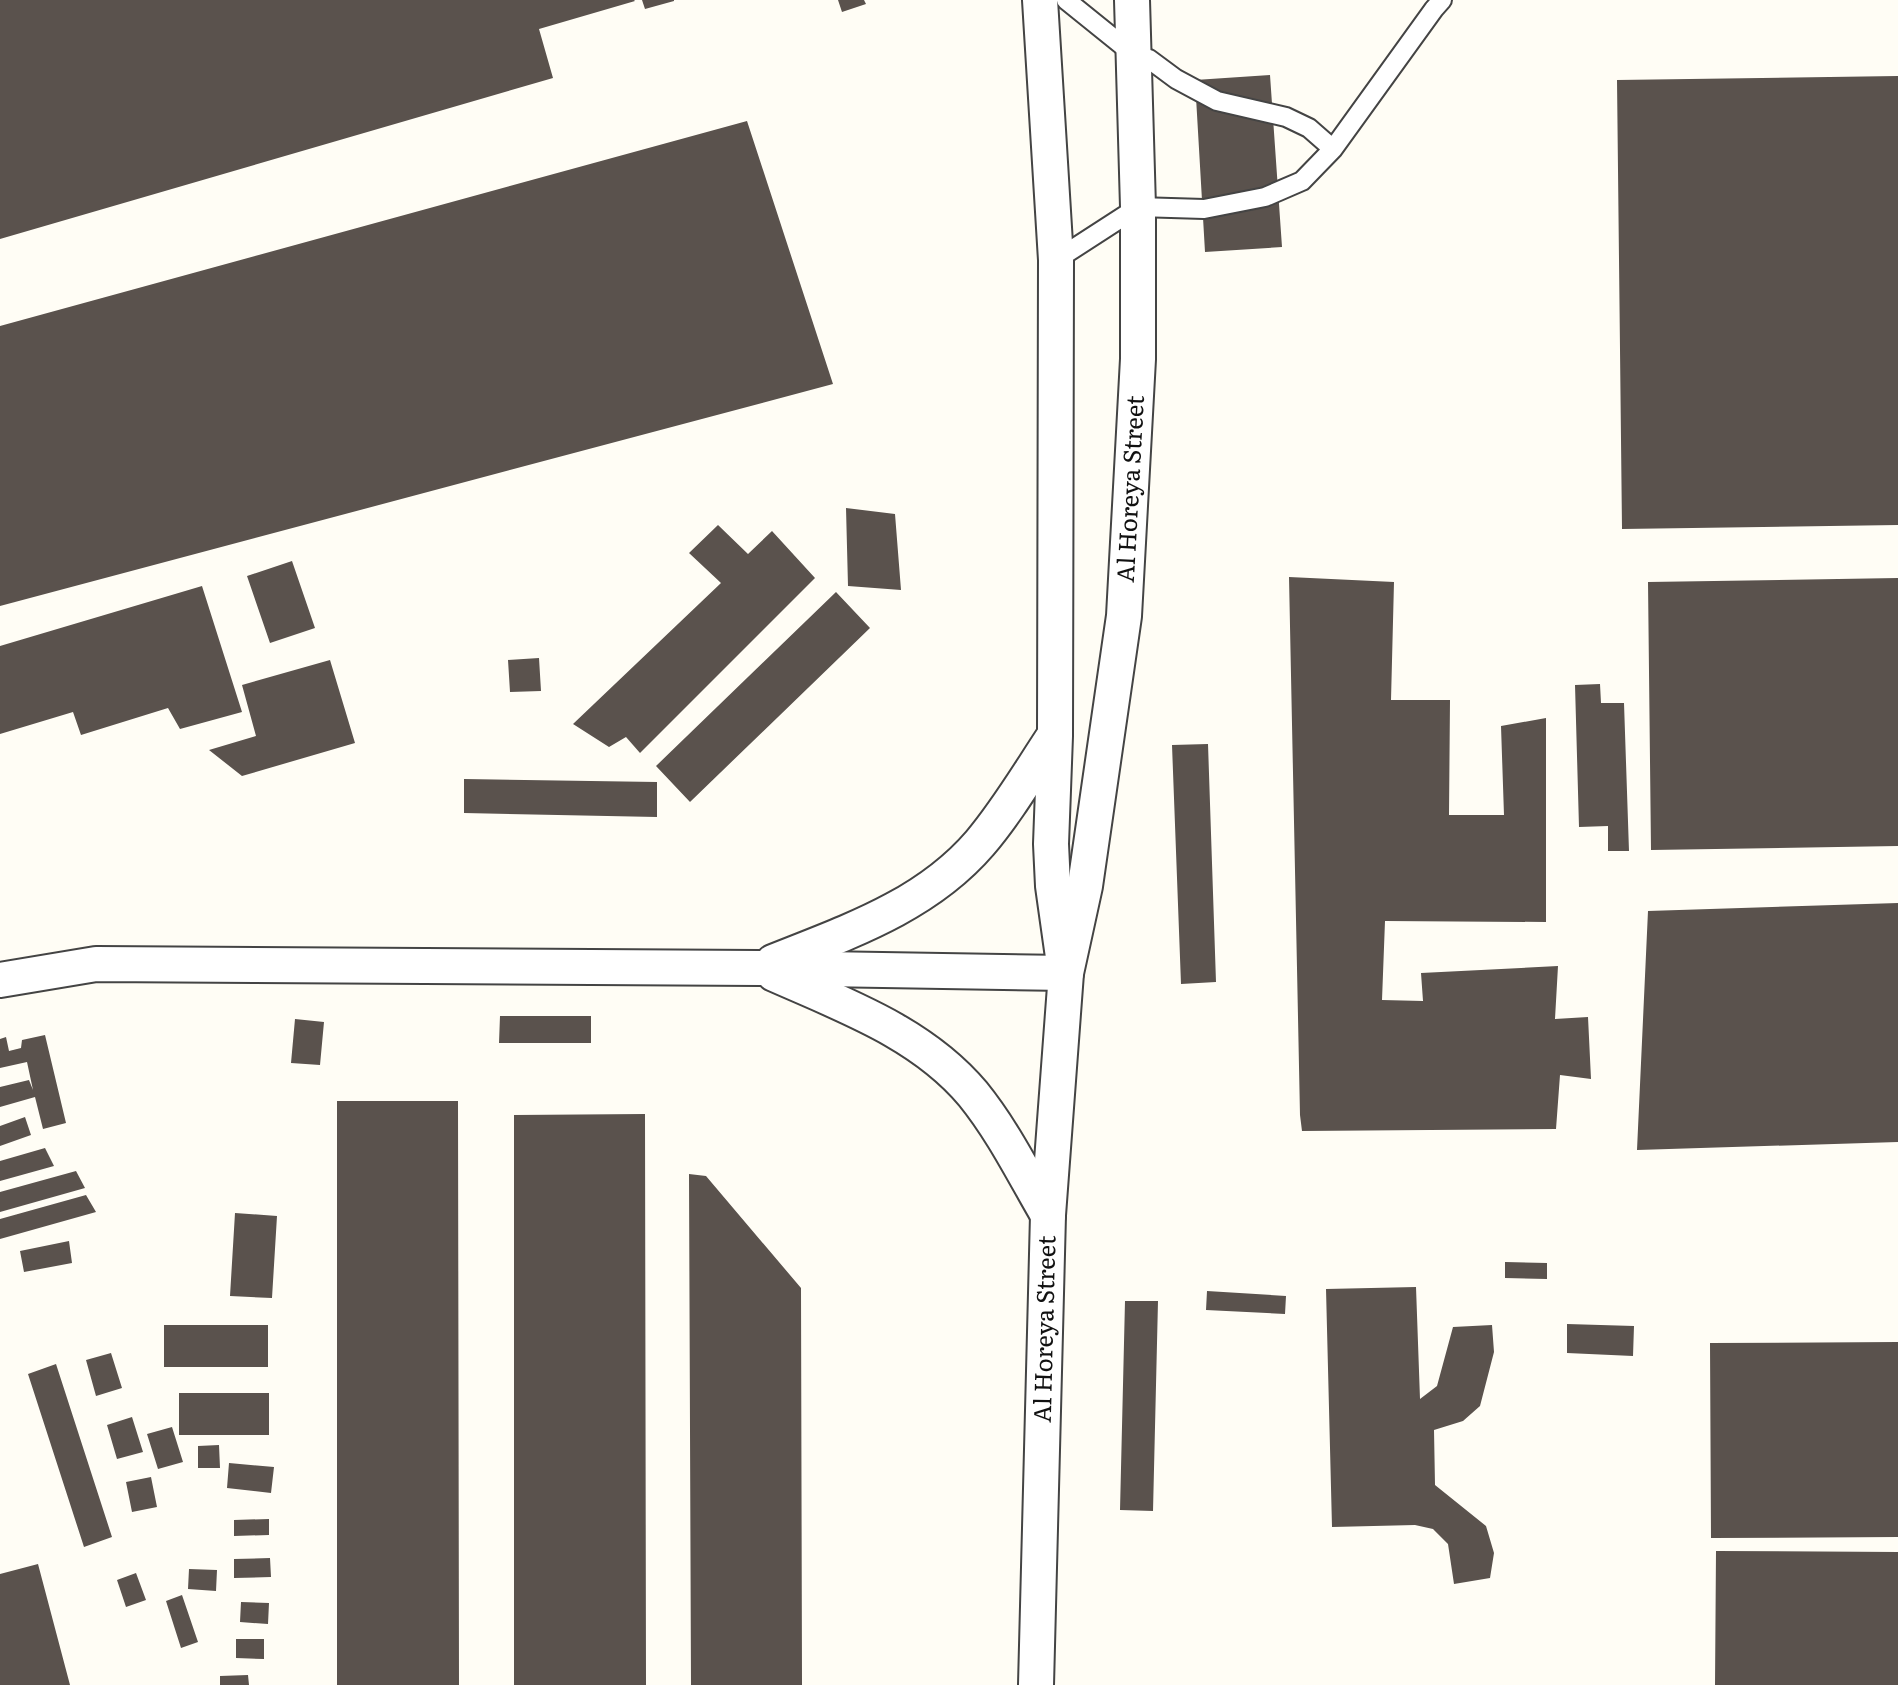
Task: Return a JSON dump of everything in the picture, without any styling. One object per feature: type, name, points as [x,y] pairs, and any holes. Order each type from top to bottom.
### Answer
[{"type":"street","name":"Al Horeya Street","points":[[1040,0],[1056,260],[1055,736],[1051,844],[1053,886],[1066,973]]},
{"type":"street","name":"Al Horeya Street","points":[[1036,1685],[1048,1215],[1066,973],[1085,886],[1124,616],[1138,359],[1138,207],[1132,0]]},
{"type":"street","points":[[759,968],[866,925],[908,904],[946,876],[979,844],[1055,736]]},
{"type":"street","points":[[0,980],[96,964],[1066,973]]},
{"type":"street","points":[[759,968],[862,1013],[902,1034],[939,1061],[971,1092],[998,1128],[1048,1215]]},
{"type":"lane","points":[[1066,0],[1133,54],[1149,59],[1176,79],[1217,101],[1286,117],[1309,128],[1333,149]]},
{"type":"lane","points":[[1056,260],[1138,207],[1204,209],[1265,197],[1302,181],[1333,149],[1442,0]]},
{"type":"building","points":[[0,0],[635,1],[539,29],[553,78],[0,239]]},
{"type":"building","points":[[642,0],[674,0],[674,1],[645,9]]},
{"type":"building","points":[[838,0],[864,0],[866,4],[842,12]]},
{"type":"building","points":[[1270,75],[1282,247],[1205,252],[1195,80]]},
{"type":"building","points":[[1898,76],[1898,525],[1622,529],[1617,80]]},
{"type":"building","points":[[747,121],[833,384],[0,606],[0,326]]},
{"type":"building","points":[[846,508],[895,514],[901,590],[848,586]]},
{"type":"building","points":[[718,525],[748,554],[772,531],[815,578],[640,753],[626,737],[609,747],[573,724],[721,583],[689,553]]},
{"type":"building","points":[[292,561],[315,628],[270,643],[247,576]]},
{"type":"building","points":[[1289,577],[1394,582],[1391,700],[1450,700],[1449,815],[1504,815],[1501,726],[1546,718],[1546,922],[1385,921],[1382,1000],[1423,1001],[1421,973],[1558,966],[1555,1019],[1588,1017],[1591,1079],[1560,1075],[1556,1129],[1302,1131]]},
{"type":"building","points":[[1898,578],[1898,846],[1651,850],[1648,582]]},
{"type":"building","points":[[202,586],[242,712],[180,729],[168,708],[81,735],[73,712],[0,734],[0,646]]},
{"type":"building","points":[[836,592],[870,628],[690,802],[656,766]]},
{"type":"building","points":[[539,658],[541,691],[510,692],[508,660]]},
{"type":"building","points":[[330,660],[355,743],[242,776],[209,750],[256,736],[242,685]]},
{"type":"building","points":[[1600,684],[1601,703],[1624,703],[1629,851],[1608,851],[1608,826],[1579,827],[1575,685]]},
{"type":"building","points":[[1208,744],[1216,982],[1181,984],[1172,745]]},
{"type":"building","points":[[464,779],[657,782],[657,817],[464,813]]},
{"type":"building","points":[[1898,903],[1898,1142],[1637,1150],[1648,911]]},
{"type":"building","points":[[500,1016],[591,1016],[591,1043],[499,1043]]},
{"type":"building","points":[[295,1019],[324,1022],[320,1065],[291,1063]]},
{"type":"building","points":[[45,1035],[66,1123],[43,1129],[35,1097],[0,1107],[0,1087],[29,1080],[33,1090],[27,1062],[0,1068],[0,1039],[6,1037],[9,1051],[21,1048],[22,1040]]},
{"type":"building","points":[[337,1101],[458,1101],[459,1685],[337,1685]]},
{"type":"building","points":[[645,1114],[646,1685],[514,1685],[514,1115]]},
{"type":"building","points":[[25,1117],[31,1135],[0,1146],[0,1126]]},
{"type":"building","points":[[45,1148],[54,1166],[0,1181],[0,1161]]},
{"type":"building","points":[[76,1171],[85,1188],[0,1212],[0,1192]]},
{"type":"building","points":[[689,1174],[706,1176],[801,1288],[802,1685],[691,1685]]},
{"type":"building","points":[[86,1195],[96,1212],[0,1239],[0,1219]]},
{"type":"building","points":[[235,1213],[277,1216],[272,1298],[230,1296]]},
{"type":"building","points":[[69,1241],[72,1263],[24,1272],[20,1251]]},
{"type":"building","points":[[1505,1262],[1547,1263],[1547,1279],[1505,1278]]},
{"type":"building","points":[[1416,1287],[1420,1399],[1437,1386],[1453,1327],[1492,1325],[1494,1352],[1480,1406],[1463,1421],[1434,1430],[1435,1485],[1486,1526],[1494,1553],[1490,1578],[1454,1584],[1448,1544],[1433,1529],[1415,1525],[1332,1527],[1326,1289]]},
{"type":"building","points":[[1207,1291],[1286,1296],[1285,1314],[1206,1310]]},
{"type":"building","points":[[1125,1301],[1158,1301],[1153,1511],[1120,1510]]},
{"type":"building","points":[[1567,1324],[1634,1326],[1633,1356],[1567,1353]]},
{"type":"building","points":[[164,1325],[268,1325],[268,1367],[164,1367]]},
{"type":"building","points":[[1898,1342],[1898,1537],[1711,1538],[1710,1343]]},
{"type":"building","points":[[111,1353],[122,1388],[96,1396],[86,1360]]},
{"type":"building","points":[[56,1364],[112,1537],[84,1547],[28,1374]]},
{"type":"building","points":[[179,1393],[269,1393],[269,1435],[179,1435]]},
{"type":"building","points":[[132,1417],[143,1452],[117,1459],[107,1425]]},
{"type":"building","points":[[172,1427],[183,1462],[158,1469],[147,1434]]},
{"type":"building","points":[[219,1445],[220,1468],[198,1468],[198,1446]]},
{"type":"building","points":[[229,1463],[274,1467],[271,1493],[227,1488]]},
{"type":"building","points":[[151,1477],[157,1507],[132,1512],[126,1482]]},
{"type":"building","points":[[269,1519],[269,1535],[234,1536],[234,1520]]},
{"type":"building","points":[[1716,1551],[1898,1552],[1898,1685],[1715,1685]]},
{"type":"building","points":[[270,1558],[271,1577],[234,1578],[234,1559]]},
{"type":"building","points":[[38,1564],[70,1685],[0,1685],[0,1574]]},
{"type":"building","points":[[189,1569],[217,1570],[216,1591],[188,1589]]},
{"type":"building","points":[[136,1573],[146,1600],[126,1607],[117,1580]]},
{"type":"building","points":[[182,1595],[198,1642],[181,1648],[166,1601]]},
{"type":"building","points":[[241,1602],[269,1603],[268,1624],[240,1622]]},
{"type":"building","points":[[236,1639],[264,1639],[264,1659],[236,1658]]},
{"type":"building","points":[[248,1675],[249,1685],[220,1685],[220,1676]]}]
